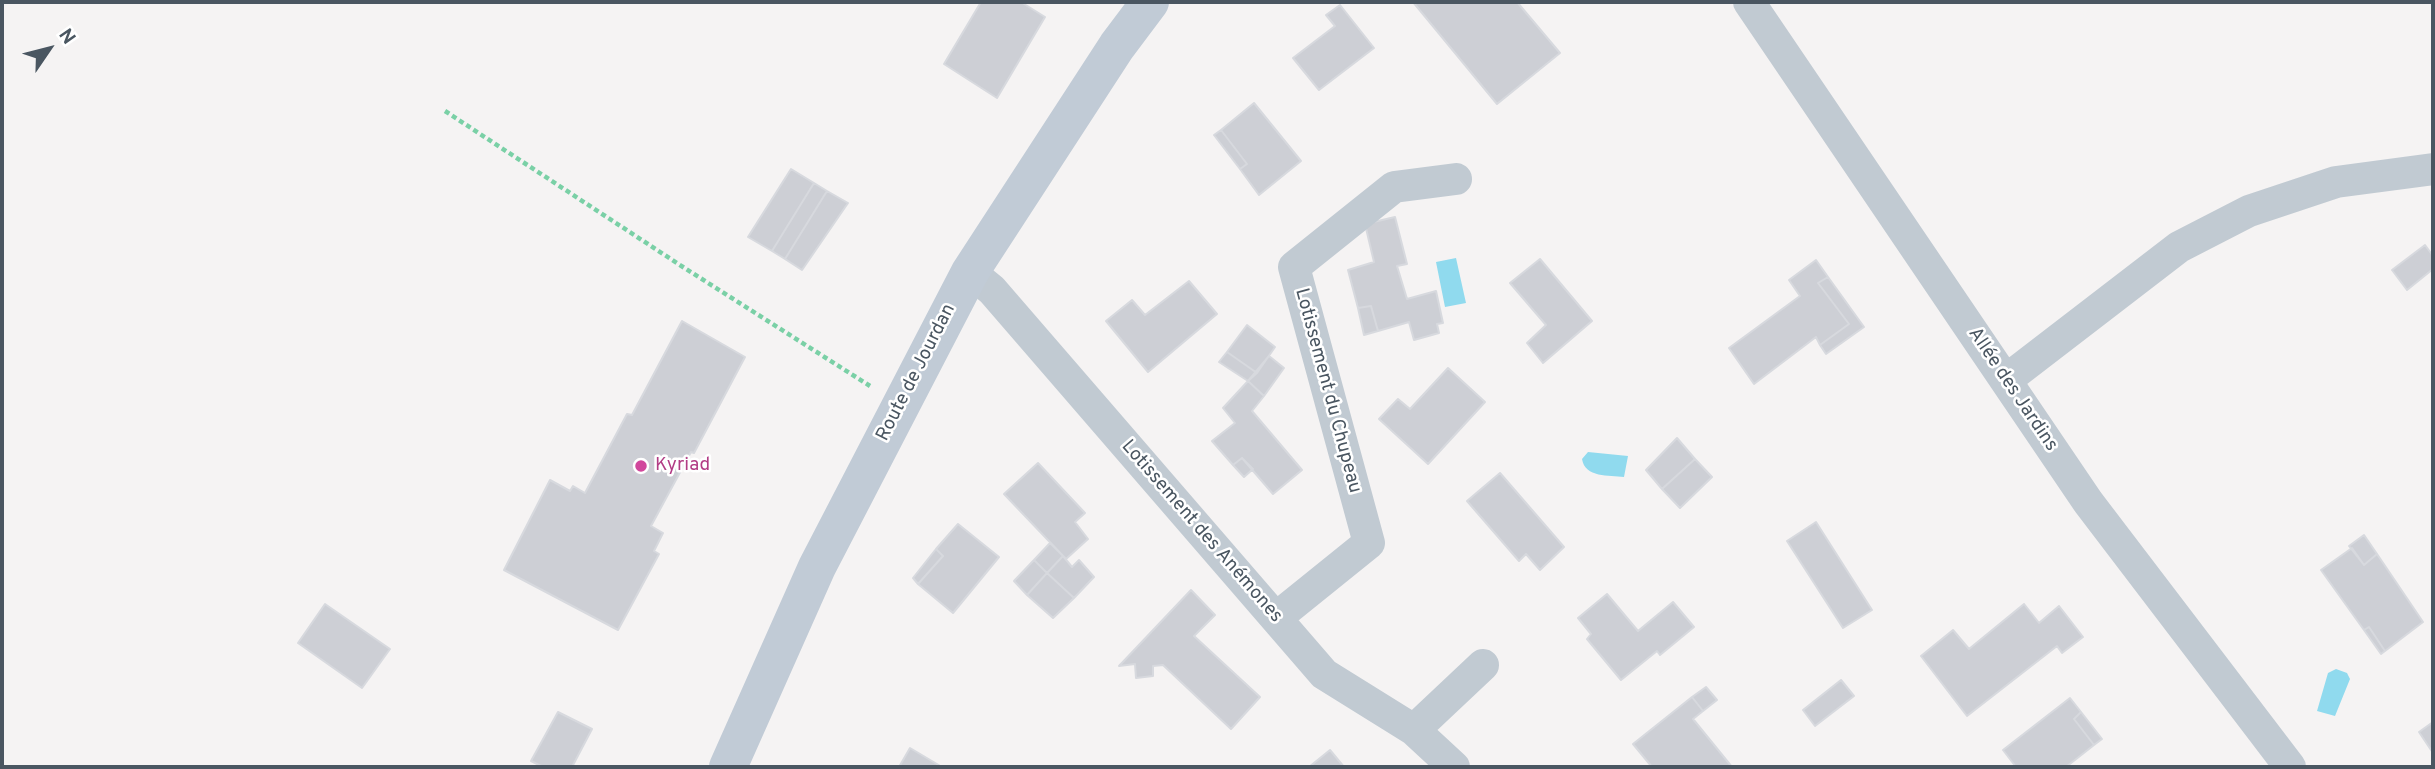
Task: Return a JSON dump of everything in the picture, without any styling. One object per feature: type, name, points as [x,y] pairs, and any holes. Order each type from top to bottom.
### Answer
[{"type":"street","name":"Route de Jourdan","points":[[728,767],[817,567],[970,272],[1117,46],[1150,2]]},
{"type":"street","name":"Allée des Jardins","points":[[1749,2],[2088,502],[2290,767]]},
{"type":"street","points":[[2006,380],[2179,247],[2249,211],[2336,182],[2433,169]]},
{"type":"street","name":"Lotissement du Chupeau","points":[[1276,618],[1369,543],[1294,267],[1394,187],[1455,179]]},
{"type":"street","name":"Lotissement des Anémones","points":[[970,272],[992,290],[1324,674],[1414,730],[1454,767]]},
{"type":"street","points":[[1414,730],[1483,665]]},
{"type":"path","points":[[444,111],[682,267],[900,405]]},
{"type":"water","points":[[1456,258],[1466,303],[1445,307],[1436,262]]},
{"type":"water","points":[[1588,452],[1628,456],[1624,477],[1588,470],[1582,459]]},
{"type":"water","points":[[2336,669],[2347,673],[2350,679],[2335,716],[2317,711],[2328,673]]},
{"type":"building","points":[[981,2],[1021,2],[1045,17],[997,98],[944,64]]},
{"type":"building","points":[[1413,2],[1517,2],[1560,53],[1497,104]]},
{"type":"building","points":[[1340,5],[1374,48],[1319,90],[1293,58],[1335,26],[1326,15]]},
{"type":"building","points":[[1254,103],[1301,161],[1259,195],[1240,169],[1247,164],[1221,130]]},
{"type":"building","points":[[1221,130],[1247,164],[1240,169],[1214,135]]},
{"type":"building","points":[[791,169],[814,183],[772,251],[748,237]]},
{"type":"building","points":[[814,183],[827,191],[785,259],[772,251]]},
{"type":"building","points":[[827,191],[848,203],[802,270],[785,259]]},
{"type":"building","points":[[1395,217],[1407,264],[1397,266],[1407,299],[1436,291],[1443,323],[1437,324],[1439,333],[1414,340],[1409,322],[1378,331],[1371,306],[1358,308],[1348,270],[1374,262],[1365,224]]},
{"type":"building","points":[[2425,245],[2433,256],[2433,269],[2407,290],[2392,270]]},
{"type":"building","points":[[1540,259],[1592,321],[1543,363],[1527,343],[1546,325],[1510,283]]},
{"type":"building","points":[[1816,260],[1828,277],[1818,283],[1849,324],[1820,345],[1816,337],[1754,384],[1729,348],[1800,296],[1789,280]]},
{"type":"building","points":[[1828,277],[1864,327],[1826,354],[1820,345],[1849,324],[1818,283]]},
{"type":"building","points":[[1189,281],[1217,314],[1148,372],[1106,321],[1132,300],[1145,315]]},
{"type":"building","points":[[1371,306],[1378,331],[1364,335],[1358,308]]},
{"type":"building","name":"Kyriad","points":[[682,321],[745,357],[651,526],[663,533],[654,551],[659,554],[618,630],[504,570],[550,480],[570,491],[573,486],[585,493],[627,414],[632,415]]},
{"type":"building","points":[[1247,325],[1275,347],[1257,373],[1227,352]]},
{"type":"building","points":[[1227,352],[1257,373],[1248,381],[1219,362]]},
{"type":"building","points":[[1269,356],[1284,368],[1264,396],[1248,381]]},
{"type":"building","points":[[1448,368],[1485,402],[1428,464],[1379,419],[1398,399],[1410,409]]},
{"type":"building","points":[[1248,381],[1264,396],[1252,411],[1302,470],[1273,494],[1242,458],[1233,465],[1212,441],[1235,423],[1223,408]]},
{"type":"building","points":[[1677,438],[1695,459],[1662,489],[1646,470]]},
{"type":"building","points":[[1242,458],[1253,469],[1244,477],[1233,465]]},
{"type":"building","points":[[1695,459],[1712,477],[1680,508],[1662,489]]},
{"type":"building","points":[[1038,463],[1085,513],[1075,522],[1088,539],[1066,559],[1004,494]]},
{"type":"building","points":[[1500,473],[1564,547],[1540,570],[1526,554],[1519,561],[1467,501]]},
{"type":"building","points":[[1816,522],[1872,610],[1843,628],[1787,541]]},
{"type":"building","points":[[958,524],[999,557],[953,613],[918,584],[943,556],[936,549]]},
{"type":"building","points":[[2364,535],[2377,554],[2364,565],[2349,546]]},
{"type":"building","points":[[1050,543],[1063,556],[1047,573],[1034,560]]},
{"type":"building","points":[[2352,548],[2364,565],[2377,554],[2423,622],[2385,651],[2369,627],[2364,630],[2321,570]]},
{"type":"building","points":[[936,549],[943,556],[918,584],[913,578]]},
{"type":"building","points":[[1063,556],[1072,567],[1079,560],[1094,577],[1074,598],[1047,573]]},
{"type":"building","points":[[1034,560],[1047,573],[1027,595],[1014,581]]},
{"type":"building","points":[[1047,573],[1074,598],[1053,618],[1027,595]]},
{"type":"building","points":[[1191,590],[1215,615],[1194,636],[1260,697],[1231,729],[1163,665],[1153,666],[1153,676],[1136,678],[1135,664],[1119,666]]},
{"type":"building","points":[[1607,594],[1638,631],[1673,602],[1694,627],[1660,655],[1657,651],[1621,680],[1587,639],[1591,634],[1578,618]]},
{"type":"building","points":[[325,604],[390,649],[362,688],[298,643]]},
{"type":"building","points":[[2024,604],[2039,623],[2059,606],[2083,637],[2062,653],[2057,646],[1967,716],[1921,656],[1953,630],[1969,649]]},
{"type":"building","points":[[2369,627],[2385,651],[2381,654],[2364,630]]},
{"type":"building","points":[[1841,680],[1854,696],[1815,726],[1803,710]]},
{"type":"building","points":[[1706,687],[1717,700],[1703,711],[1692,697]]},
{"type":"building","points":[[1692,697],[1703,711],[1693,719],[1732,767],[1652,767],[1633,744]]},
{"type":"building","points":[[2070,698],[2081,712],[2074,719],[2094,745],[2066,767],[2016,767],[2003,750]]},
{"type":"building","points":[[558,712],[592,729],[572,767],[543,767],[531,761]]},
{"type":"building","points":[[2081,712],[2102,739],[2094,745],[2074,719]]},
{"type":"building","points":[[2433,722],[2433,753],[2419,732]]},
{"type":"building","points":[[910,748],[942,767],[899,767]]},
{"type":"building","points":[[1330,750],[1344,767],[1309,767]]},
{"type":"place","name":"Kyriad","points":[[641,466]]}]
